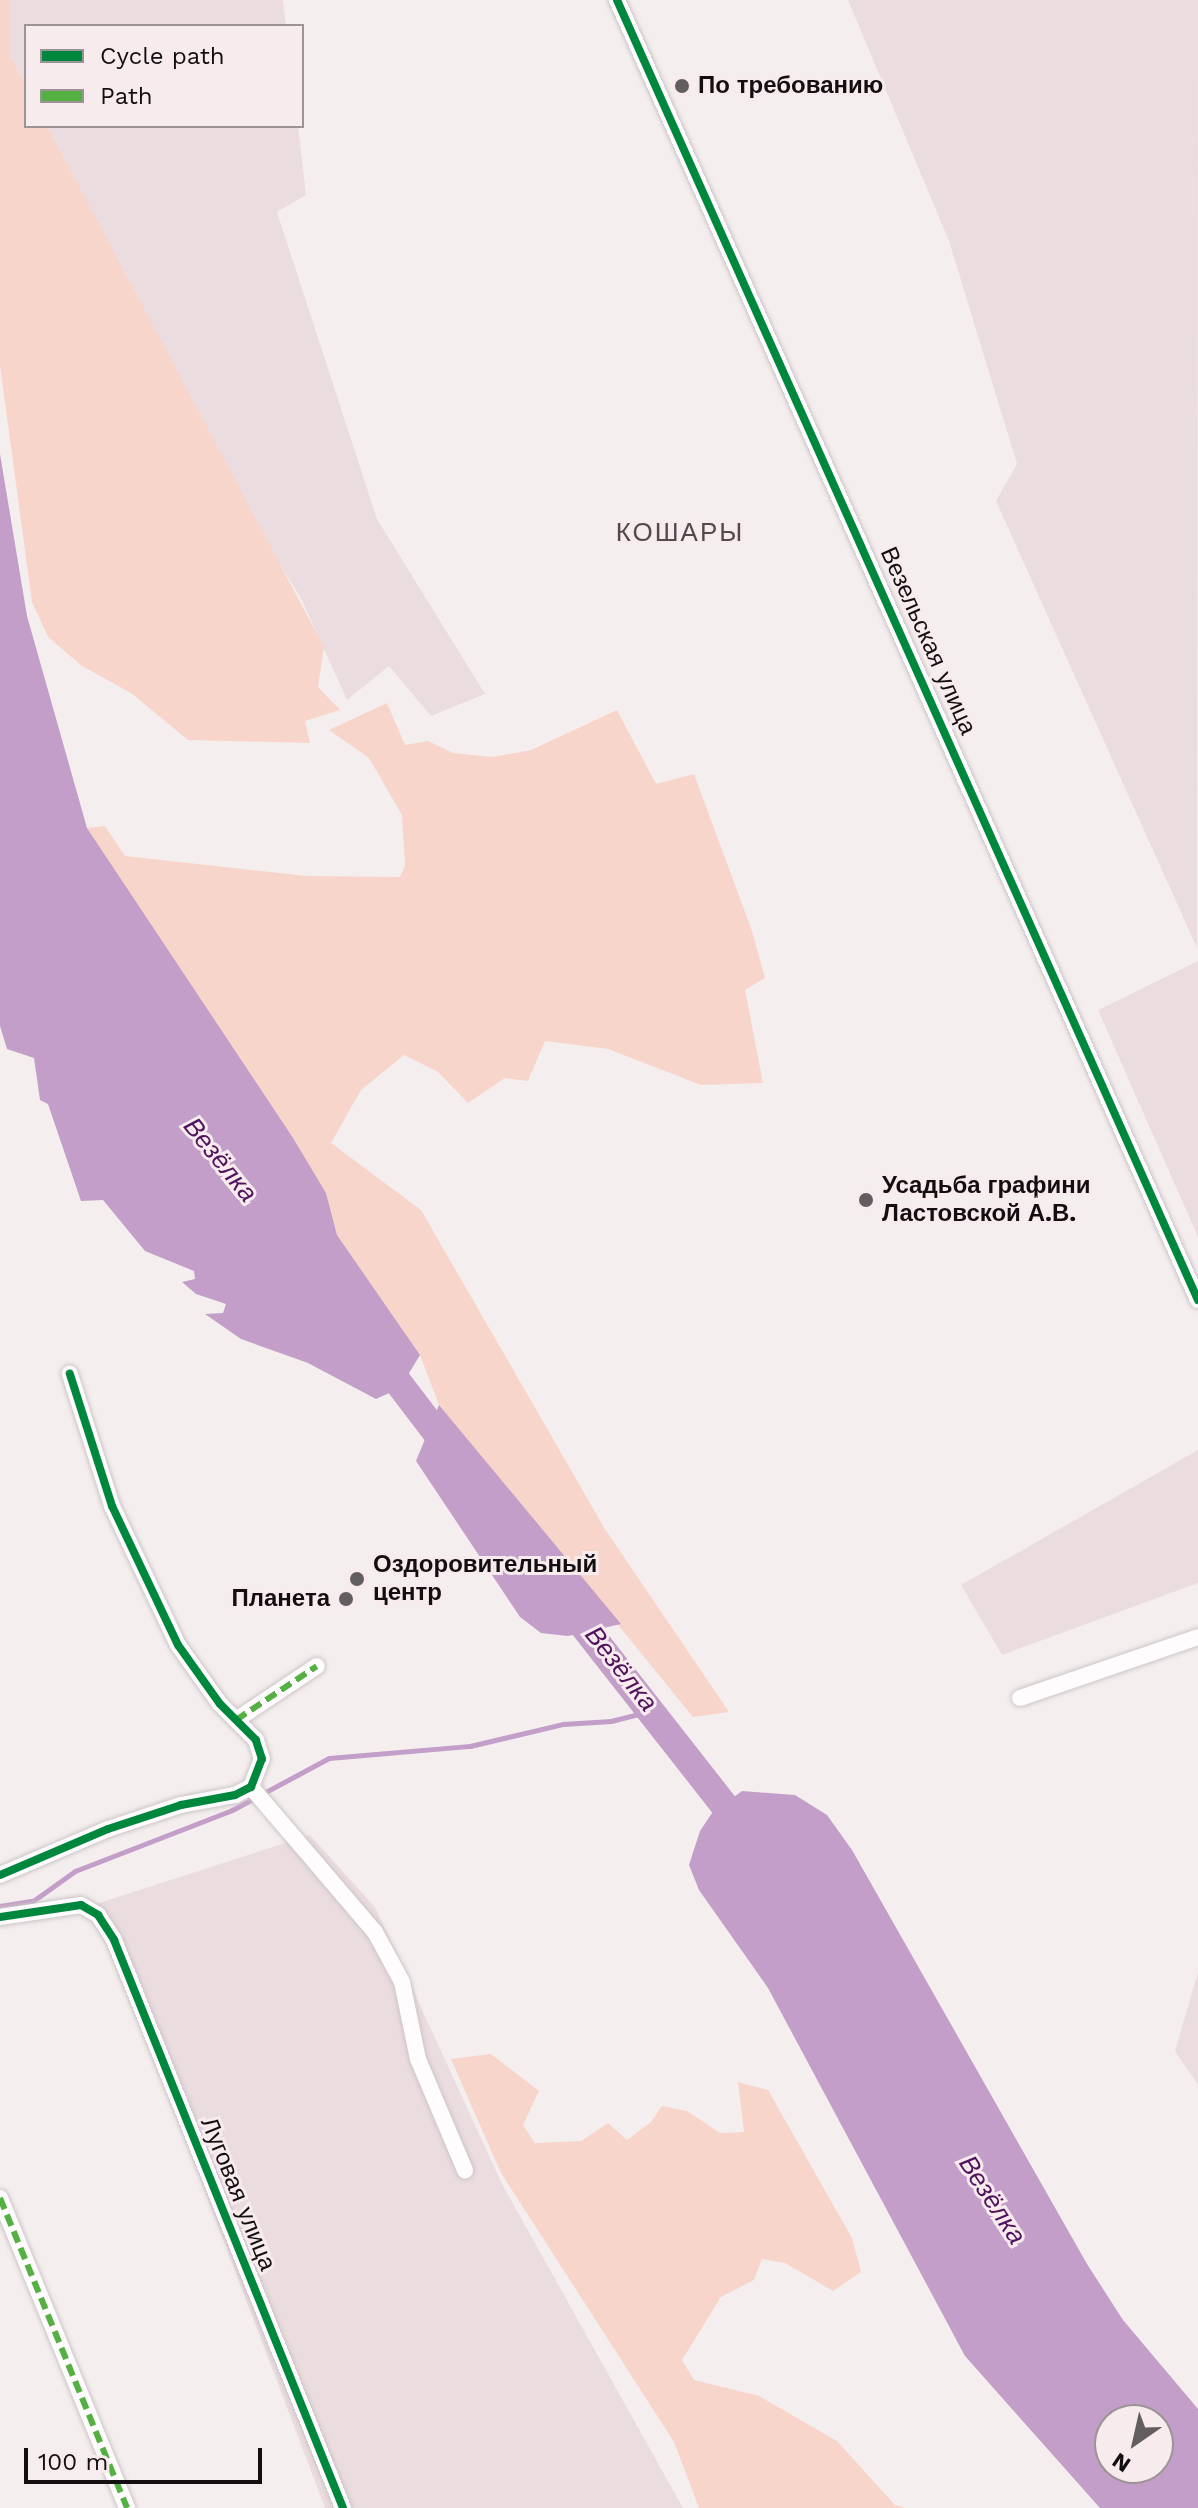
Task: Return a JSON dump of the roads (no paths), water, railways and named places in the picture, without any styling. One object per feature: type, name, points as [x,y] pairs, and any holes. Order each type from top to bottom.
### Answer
[{"type":"street","name":"Везельская улица","points":[[617,0],[1198,1300]]},
{"type":"street","points":[[70,1374],[112,1506],[178,1645],[236,1720],[256,1740],[262,1759],[251,1787]]},
{"type":"street","points":[[1020,1698],[1198,1637]]},
{"type":"street","points":[[236,1720],[317,1666]]},
{"type":"street","points":[[251,1787],[270,1805],[375,1932],[402,1982],[418,2059],[465,2170]]},
{"type":"street","points":[[0,1875],[108,1829],[251,1787]]},
{"type":"street","name":"Луговая улица","points":[[0,1917],[81,1905],[98,1915],[114,1940],[343,2508]]},
{"type":"street","points":[[0,2198],[127,2508]]},
{"type":"water","points":[[0,454],[27,616],[87,828],[293,1138],[326,1193],[337,1235],[420,1355],[400,1388],[376,1399],[308,1363],[241,1339],[205,1314],[223,1313],[226,1304],[196,1294],[182,1282],[195,1279],[194,1271],[145,1251],[103,1200],[81,1201],[48,1104],[40,1100],[34,1058],[7,1049],[0,1026]]},
{"type":"water","points":[[439,1405],[621,1624],[568,1636],[541,1633],[520,1617],[416,1461]]},
{"type":"water","points":[[742,1791],[795,1795],[827,1815],[852,1850],[1087,2264],[1123,2320],[1198,2409],[1198,2508],[1100,2508],[965,2356],[768,1988],[699,1890],[689,1865],[700,1831],[712,1813]]},
{"type":"waterway","name":"Везёлка","points":[[378,1356],[452,1453]]},
{"type":"waterway","name":"Везёлка","points":[[564,1601],[746,1833]]},
{"type":"waterway","points":[[0,1906],[33,1901],[75,1871],[232,1810],[329,1758],[470,1746],[563,1724],[611,1721],[650,1711]]},
{"type":"place","name":"По требованию","points":[[682,86]]},
{"type":"place","name":"Усадьба графини Ластовской А.В.","points":[[866,1200]]},
{"type":"place","name":"Оздоровительный центр","points":[[357,1579]]},
{"type":"place","name":"Планета","points":[[346,1599]]},
{"type":"district","name":"КОШАРЫ","points":[[680,533]]}]
